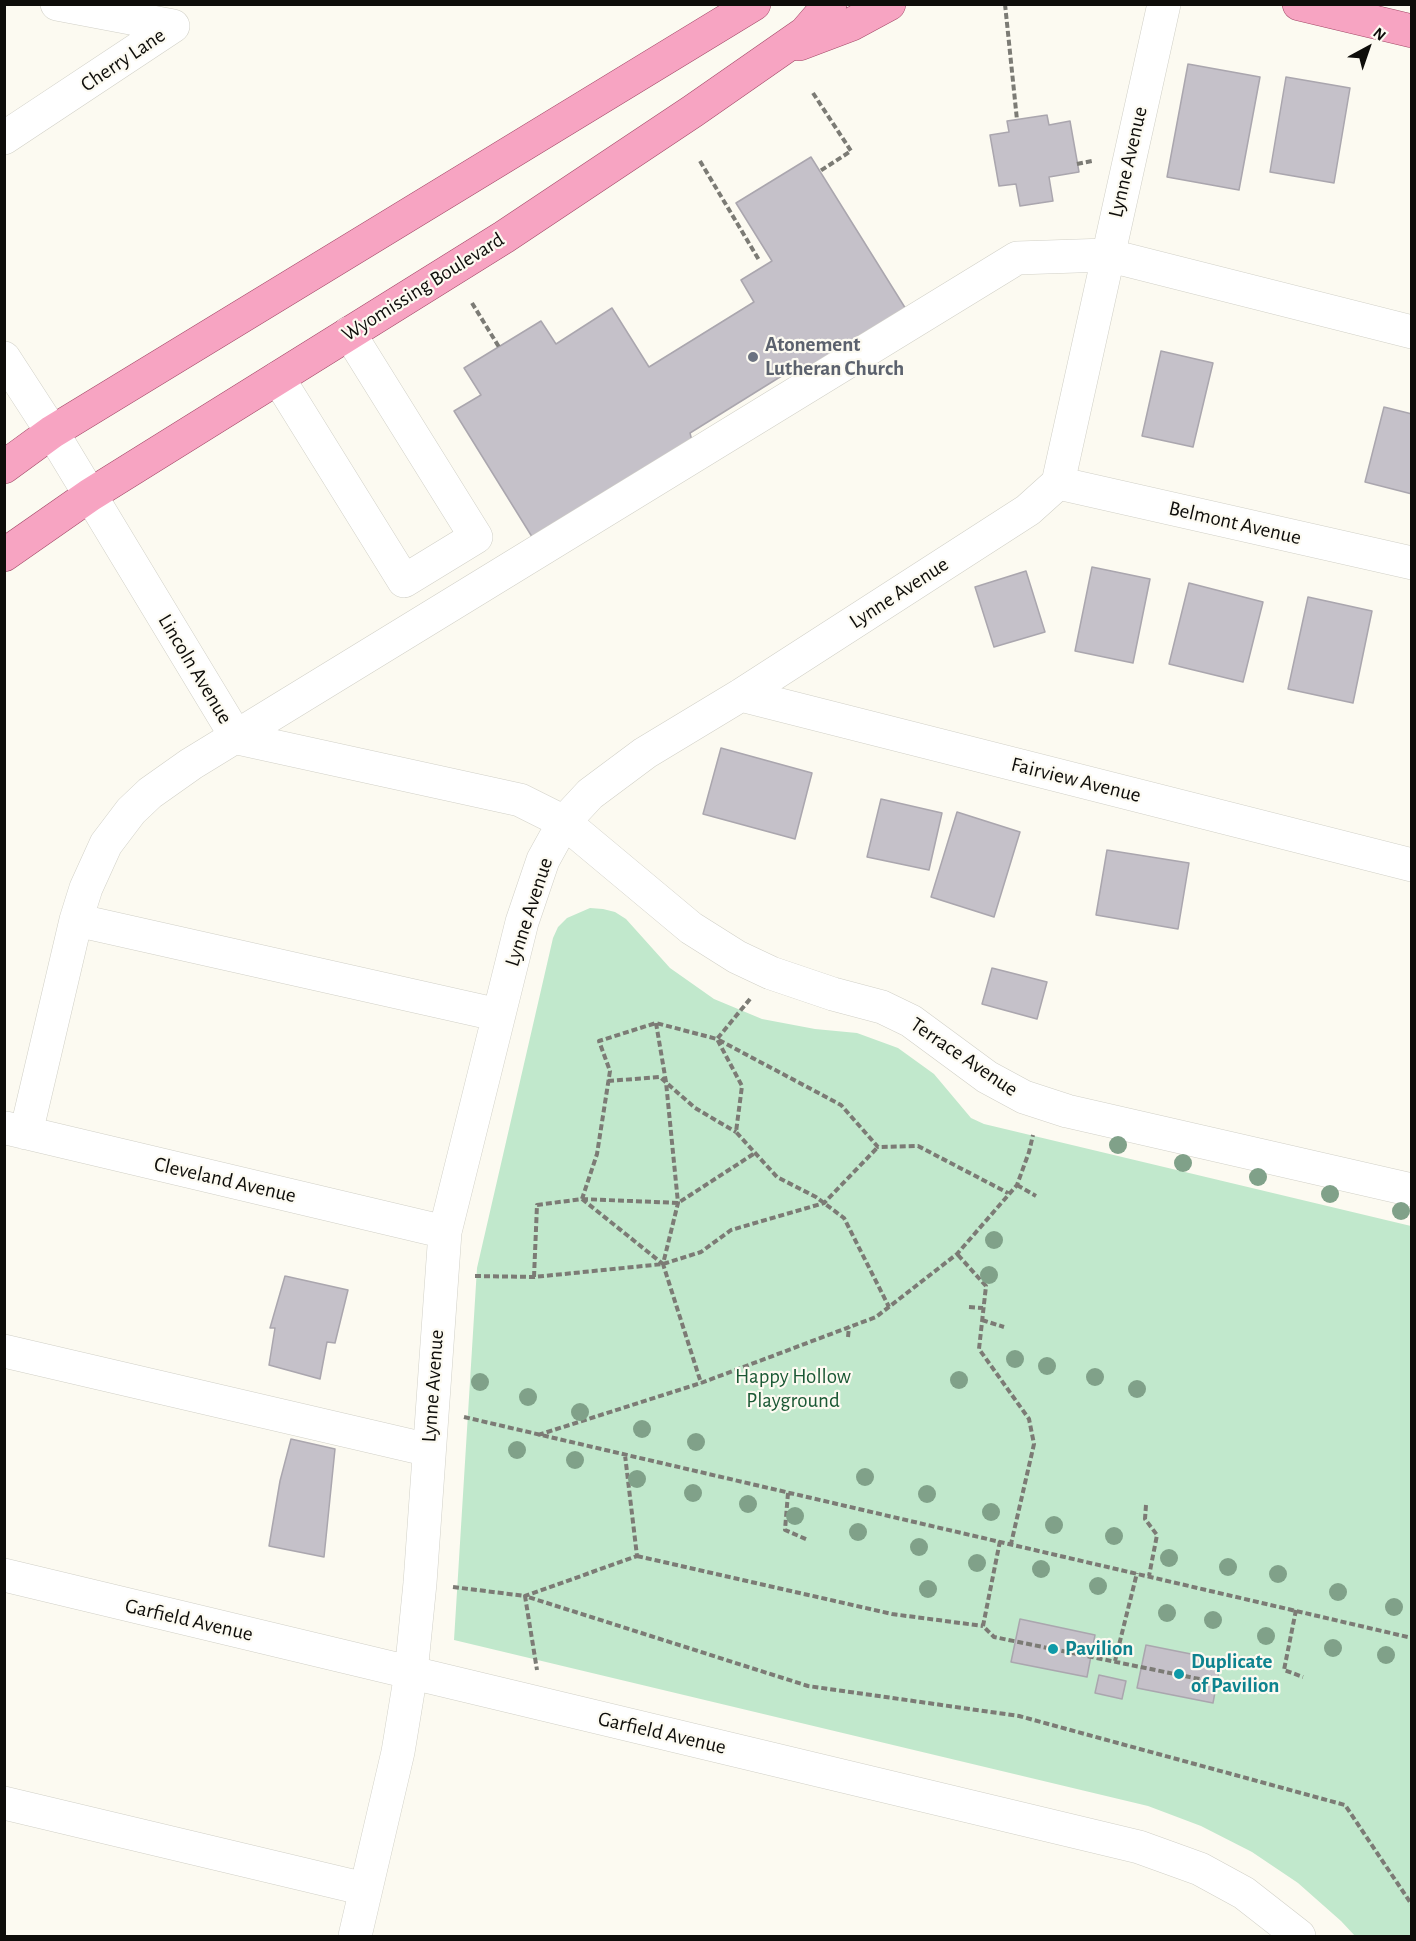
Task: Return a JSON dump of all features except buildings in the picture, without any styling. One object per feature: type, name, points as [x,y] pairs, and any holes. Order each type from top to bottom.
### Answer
[{"type":"main road","points":[[4,467],[52,432],[754,4]]},
{"type":"main road","name":"Wyomissing Boulevard","points":[[4,555],[90,495],[504,237],[783,50],[805,33],[830,4]]},
{"type":"main road","points":[[783,50],[852,24],[889,4]]},
{"type":"main road","points":[[1299,4],[1412,31]]},
{"type":"street","name":"Cherry Lane","points":[[4,138],[173,26],[57,4]]},
{"type":"street","name":"Lynne Avenue","points":[[355,1936],[398,1752],[411,1673],[420,1583],[445,1232],[525,911],[543,860],[564,822],[590,794],[645,753],[741,695],[1028,510],[1058,483],[1164,4]]},
{"type":"street","points":[[15,1130],[86,888],[106,844],[131,812],[150,793],[191,764],[237,738],[1017,258],[1107,255],[1412,332]]},
{"type":"street","points":[[278,378],[404,581],[476,537],[349,333]]},
{"type":"street","name":"Lincoln Avenue","points":[[4,358],[52,432],[237,738],[520,800],[564,822]]},
{"type":"street","name":"Belmont Avenue","points":[[1058,483],[1412,563]]},
{"type":"street","name":"Fairview Avenue","points":[[741,695],[1412,865]]},
{"type":"street","name":"Terrace Avenue","points":[[564,822],[691,928],[737,957],[771,973],[833,994],[882,1007],[911,1021],[987,1077],[1024,1097],[1067,1111],[1412,1190]]},
{"type":"street","points":[[76,921],[499,1015]]},
{"type":"street","name":"Cleveland Avenue","points":[[15,1130],[445,1232]]},
{"type":"street","points":[[4,1351],[429,1450]]},
{"type":"street","name":"Garfield Avenue","points":[[4,1575],[1139,1847],[1200,1869],[1244,1893],[1299,1936]]},
{"type":"street","points":[[4,1803],[366,1889]]},
{"type":"path","points":[[1005,4],[1017,120]]},
{"type":"path","points":[[813,93],[851,151],[820,171]]},
{"type":"path","points":[[700,161],[759,260]]},
{"type":"path","points":[[1077,164],[1092,161]]},
{"type":"path","points":[[472,303],[499,347]]},
{"type":"path","points":[[717,1040],[771,973]]},
{"type":"path","points":[[656,1023],[666,1082],[678,1203],[663,1264],[701,1383]]},
{"type":"path","points":[[582,1199],[597,1154],[610,1071],[599,1041],[656,1023],[717,1040],[841,1105],[879,1147]]},
{"type":"path","points":[[717,1040],[742,1086],[736,1132]]},
{"type":"path","points":[[608,1081],[660,1077],[695,1108],[736,1132],[777,1177],[816,1197],[844,1218],[889,1307]]},
{"type":"path","points":[[442,1276],[534,1277],[663,1264],[701,1252],[731,1230],[824,1203],[879,1147],[918,1146],[1008,1193]]},
{"type":"path","points":[[538,1435],[701,1383],[876,1317],[957,1254],[1017,1185],[1029,1152]]},
{"type":"path","points":[[534,1277],[537,1205],[582,1199],[678,1203],[756,1153]]},
{"type":"path","points":[[1017,1185],[1036,1196]]},
{"type":"path","points":[[582,1199],[663,1264]]},
{"type":"path","points":[[957,1254],[986,1286],[979,1349],[1029,1419],[1034,1444],[1011,1544]]},
{"type":"path","points":[[969,1307],[984,1308]]},
{"type":"path","points":[[982,1320],[1004,1327]]},
{"type":"path","points":[[848,1338],[849,1327]]},
{"type":"path","points":[[431,1410],[1412,1638]]},
{"type":"path","points":[[626,1455],[636,1556]]},
{"type":"path","points":[[788,1492],[785,1530],[808,1540]]},
{"type":"path","points":[[1146,1504],[1145,1519],[1157,1535],[1149,1576]]},
{"type":"path","points":[[983,1626],[1000,1541]]},
{"type":"path","points":[[525,1596],[636,1556],[892,1614],[983,1626],[994,1637],[1209,1680]]},
{"type":"path","points":[[1115,1661],[1137,1573]]},
{"type":"path","points":[[420,1583],[525,1596],[808,1686],[1019,1716],[1345,1805],[1412,1905]]},
{"type":"path","points":[[525,1596],[543,1705]]},
{"type":"path","points":[[1296,1610],[1284,1670],[1303,1677]]},
{"type":"green space","name":"Happy Hollow Playground","points":[[590,908],[615,912],[626,919],[670,968],[714,999],[762,1019],[815,1029],[857,1033],[898,1048],[934,1074],[971,1118],[984,1124],[1411,1226],[1411,1936],[1355,1936],[1298,1883],[1252,1852],[1201,1826],[1148,1806],[454,1640],[477,1268],[553,938],[558,927],[567,918]]},
{"type":"place","name":"Atonement Lutheran Church","points":[[753,357]]},
{"type":"place","name":"Pavilion","points":[[1053,1649]]},
{"type":"place","name":"Duplicate of Pavilion","points":[[1179,1674]]}]
